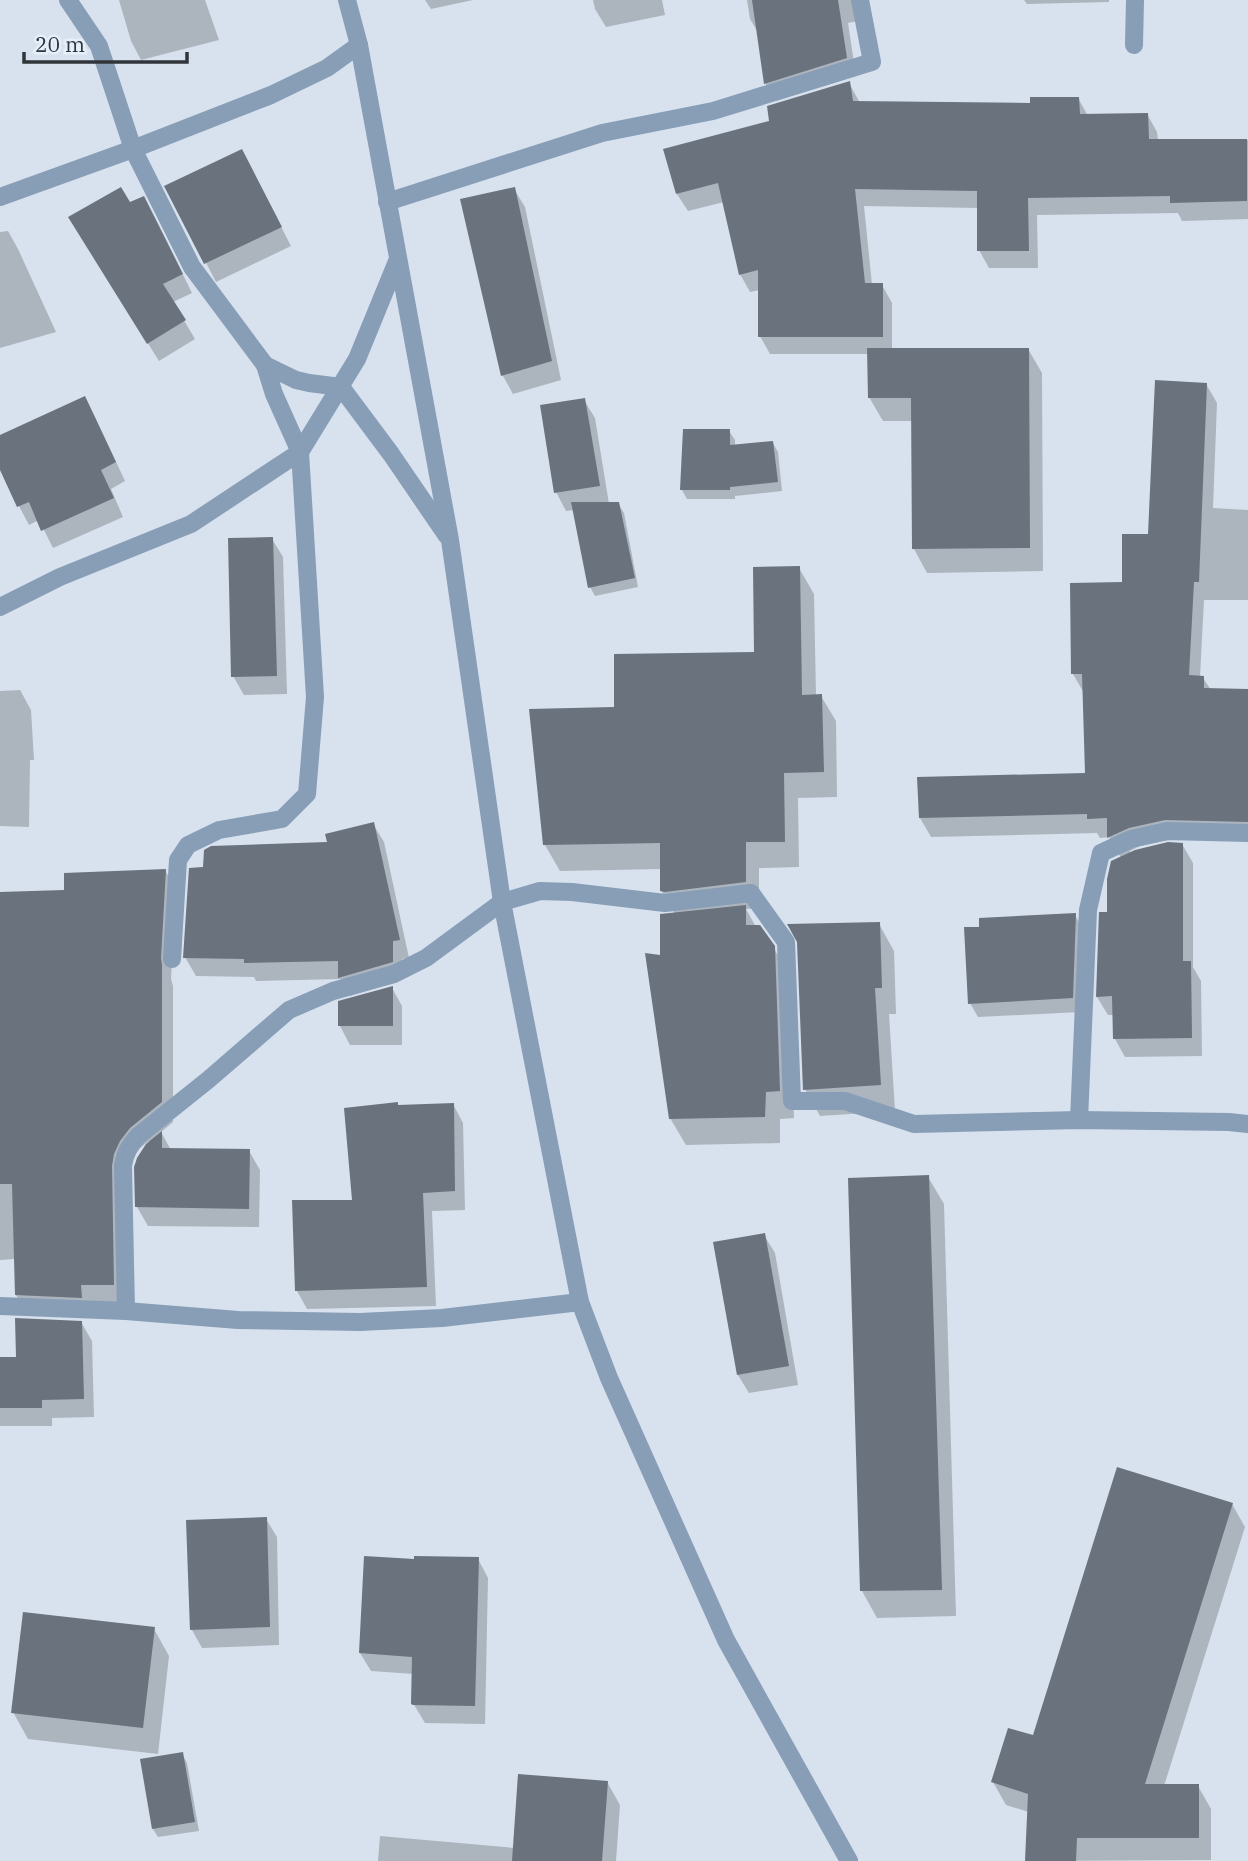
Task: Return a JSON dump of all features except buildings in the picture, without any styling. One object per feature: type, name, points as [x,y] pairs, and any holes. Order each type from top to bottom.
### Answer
[{"type":"street","points":[[68,0],[99,46],[133,149],[192,267],[265,365],[274,394],[300,452],[315,697],[307,794],[299,805],[282,819],[219,830],[188,845],[178,860],[172,959]]},
{"type":"street","points":[[347,0],[359,44],[450,540],[502,902],[580,1302],[609,1378],[726,1640],[849,1861]]},
{"type":"street","points":[[387,202],[602,133],[713,111],[872,62],[860,0]]},
{"type":"street","points":[[1134,45],[1135,0]]},
{"type":"street","points":[[0,197],[271,95],[327,68],[359,44]]},
{"type":"street","points":[[0,607],[60,577],[191,524],[300,452],[357,359],[399,258]]},
{"type":"street","points":[[265,365],[296,380],[341,387],[450,540]]},
{"type":"street","points":[[1079,1120],[1088,910],[1101,853],[1131,839],[1167,831],[1248,833]]},
{"type":"street","points":[[127,1311],[123,1166],[128,1147],[138,1136],[289,1010],[334,991],[394,974],[426,958],[502,902],[540,891],[665,903],[751,893],[786,942],[792,1101],[845,1101],[914,1124],[1079,1120],[1248,1124]]},
{"type":"street","points":[[0,1306],[127,1311],[238,1320],[360,1322],[442,1318],[580,1302]]}]
